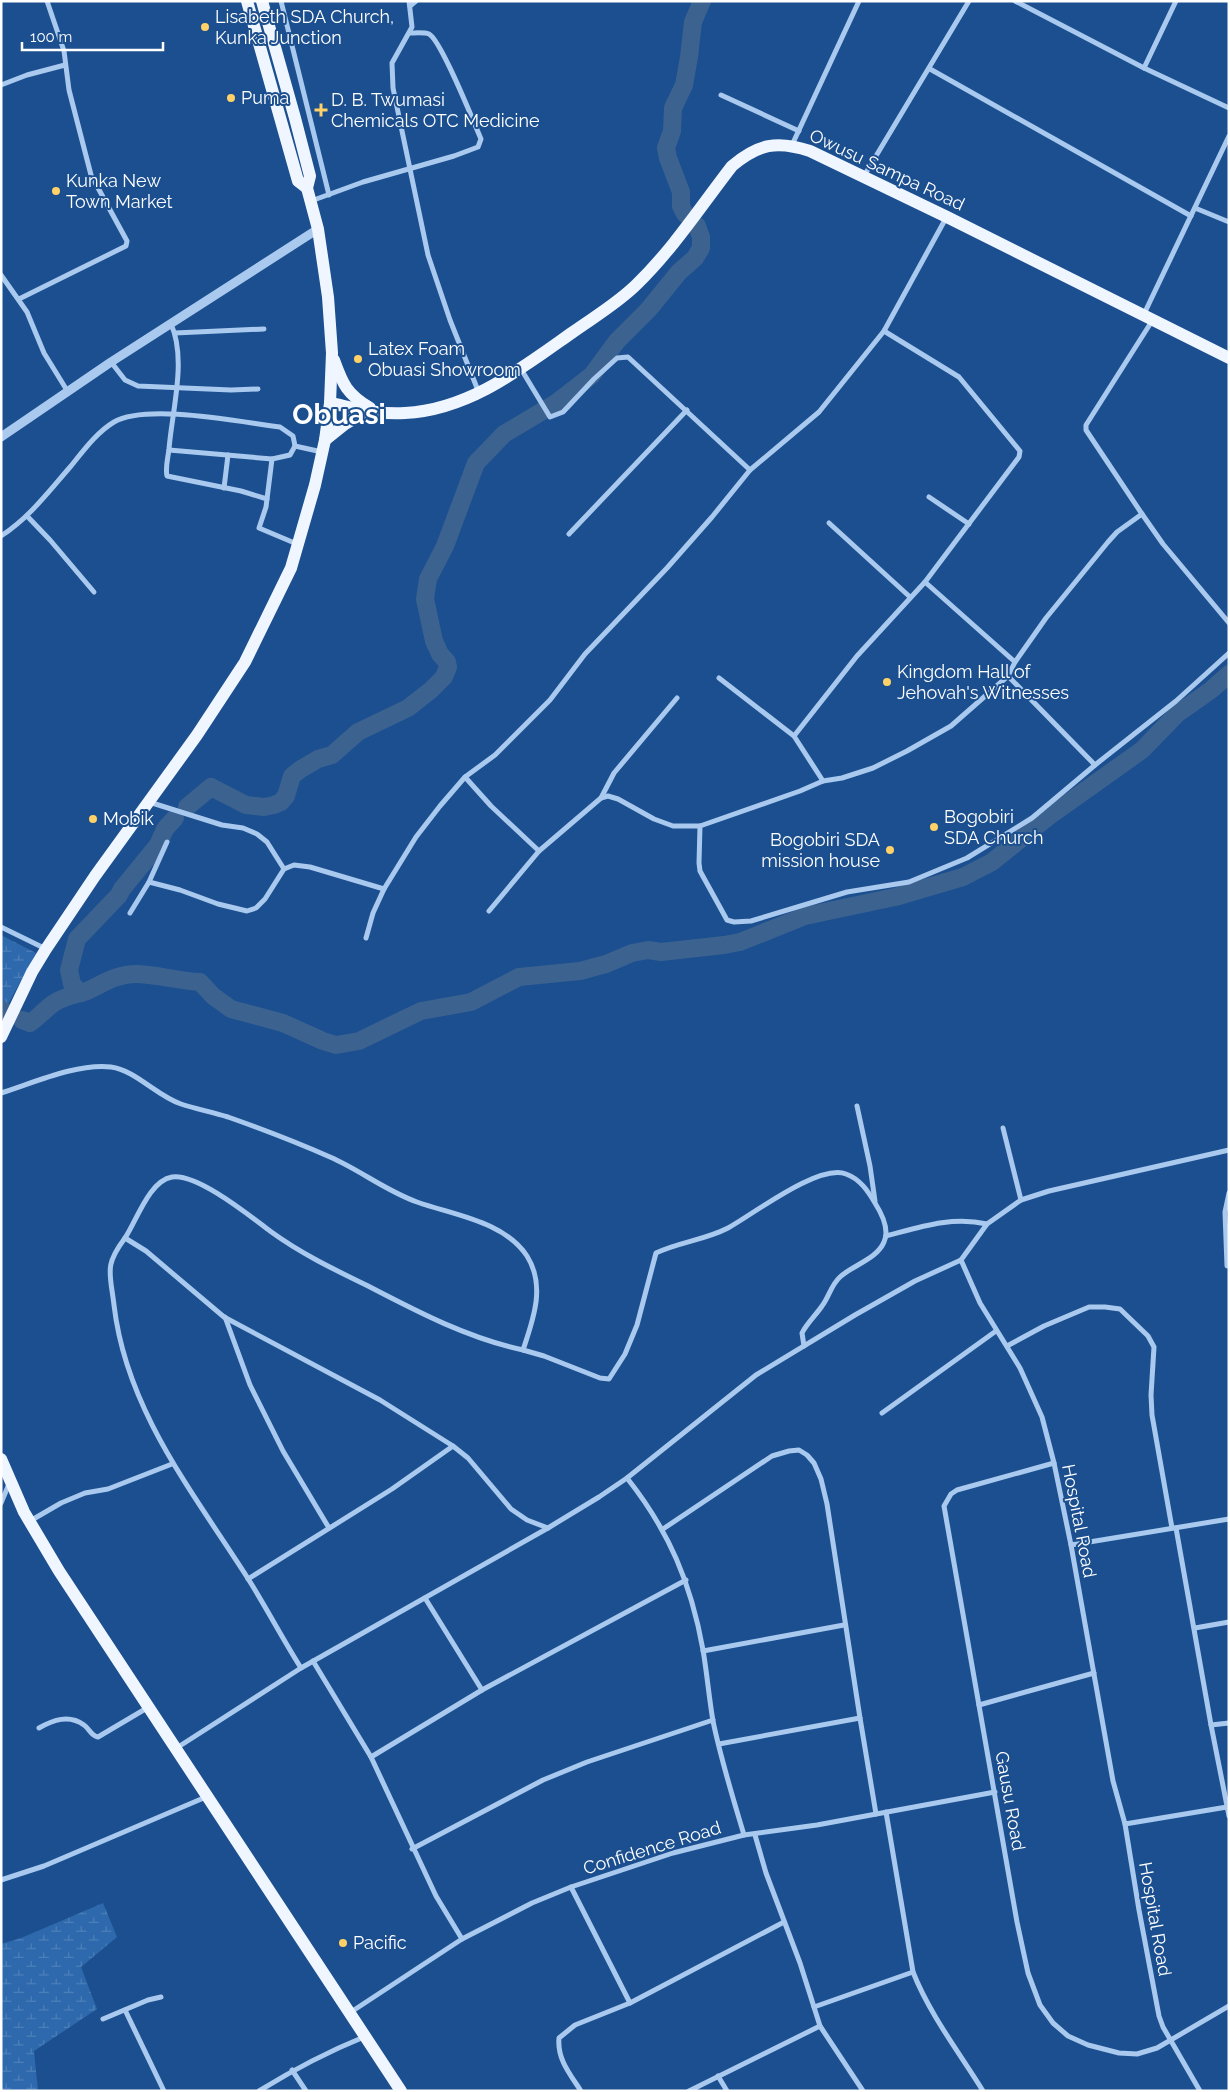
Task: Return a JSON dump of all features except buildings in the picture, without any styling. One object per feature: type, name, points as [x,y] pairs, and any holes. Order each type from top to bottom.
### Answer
[{"type":"main road","points":[[247,1],[298,181],[307,188]]},
{"type":"main road","points":[[1,1037],[28,980],[46,949],[95,876],[197,735],[245,662],[274,607],[299,544],[323,446],[330,403],[332,353],[328,297],[318,229],[307,188],[310,176],[296,118],[262,1]]},
{"type":"main road","name":"Owusu Sampa Road","points":[[330,403],[372,412],[405,413],[432,409],[479,393],[521,369],[609,307],[635,285],[662,257],[732,166],[746,154],[761,147],[774,145],[792,145],[810,151],[947,217],[1229,358]]},
{"type":"main road","points":[[323,446],[345,424],[372,412],[348,392],[343,385],[332,353]]},
{"type":"main road","points":[[1,1459],[29,1522],[348,2014],[401,2091]]},
{"type":"street","points":[[19,299],[126,246],[127,241],[91,175],[69,90],[64,51],[47,1]]},
{"type":"street","points":[[281,1],[329,194]]},
{"type":"street","points":[[416,1],[409,4],[412,20],[410,33],[394,56],[391,69],[409,168],[428,255],[450,320],[479,393]]},
{"type":"street","points":[[792,145],[859,1]]},
{"type":"street","points":[[863,177],[930,69],[969,1]]},
{"type":"street","points":[[1015,1],[1144,68],[1229,108]]},
{"type":"street","points":[[1144,68],[1176,1]]},
{"type":"street","points":[[310,202],[329,194],[478,147],[481,139],[457,83],[434,39],[426,33],[410,33]]},
{"type":"street","points":[[1,85],[27,74],[65,65]]},
{"type":"street","points":[[930,69],[1191,216]]},
{"type":"street","points":[[721,95],[799,131]]},
{"type":"street","points":[[1229,136],[1191,216],[1148,317],[1086,425],[1086,430],[1104,458],[1163,544],[1229,623]]},
{"type":"street","points":[[1195,208],[1229,222]]},
{"type":"street","points":[[366,938],[384,889],[416,837],[465,777],[494,755],[550,700],[585,654],[667,568],[750,470],[818,412],[884,331],[947,217]]},
{"type":"street","points":[[1,437],[111,362],[173,329],[318,229]]},
{"type":"street","points":[[1,275],[19,299],[35,328],[44,353],[68,392]]},
{"type":"street","points":[[173,329],[264,329]]},
{"type":"street","points":[[173,329],[178,362],[168,450],[167,476],[267,499]]},
{"type":"street","points":[[794,736],[857,656],[924,582],[1018,457],[1020,450],[960,377],[884,331]]},
{"type":"street","points":[[521,369],[550,417],[564,412],[594,378],[620,356],[628,357],[750,470]]},
{"type":"street","points":[[111,362],[130,384],[175,388],[258,389]]},
{"type":"street","points":[[569,534],[687,410]]},
{"type":"street","points":[[1,536],[27,516],[95,439],[114,422],[147,414],[172,414],[280,427],[293,436],[295,446],[290,455],[272,459],[168,450]]},
{"type":"street","points":[[295,446],[323,446]]},
{"type":"street","points":[[224,488],[228,456]]},
{"type":"street","points":[[272,459],[267,499],[259,528],[299,544]]},
{"type":"street","points":[[929,497],[969,524]]},
{"type":"street","points":[[600,798],[608,796],[618,798],[654,819],[673,826],[700,826],[823,782],[873,768],[915,747],[951,726],[1008,676],[1015,662],[1046,618],[1108,542],[1117,532],[1142,514]]},
{"type":"street","points":[[27,516],[94,592]]},
{"type":"street","points":[[829,523],[910,597]]},
{"type":"street","points":[[924,582],[1015,662]]},
{"type":"street","points":[[700,826],[700,871],[724,916],[727,920],[734,922],[751,920],[848,892],[909,882],[967,858],[1032,818],[1176,701],[1229,653]]},
{"type":"street","points":[[1008,676],[1095,765]]},
{"type":"street","points":[[718,678],[794,736],[823,782]]},
{"type":"street","points":[[489,911],[538,851],[600,798],[614,774],[677,698]]},
{"type":"street","points":[[465,777],[491,806],[538,851]]},
{"type":"street","points":[[148,802],[222,825],[243,828],[256,834],[267,842],[284,869]]},
{"type":"street","points":[[130,913],[149,882],[167,842]]},
{"type":"street","points":[[149,882],[180,890],[218,904],[247,911],[256,908],[265,899],[284,869],[294,865],[310,867],[384,889]]},
{"type":"street","points":[[1,927],[46,949]]},
{"type":"street","points":[[1,1093],[74,1071],[96,1066],[113,1067],[128,1073],[180,1104],[231,1118],[284,1138],[332,1158],[416,1202],[451,1212],[489,1227],[515,1241],[527,1257],[535,1276],[538,1291],[536,1304],[532,1325],[523,1350]]},
{"type":"street","points":[[857,1106],[870,1166],[875,1202]]},
{"type":"street","points":[[1003,1128],[1021,1200]]},
{"type":"street","points":[[175,1748],[301,1668],[548,1528],[627,1478],[756,1375],[916,1281],[961,1260],[987,1224],[1021,1200],[1229,1150]]},
{"type":"street","points":[[301,1668],[248,1579],[172,1464],[136,1392],[122,1350],[116,1323],[110,1270],[111,1258],[125,1238],[150,1192],[161,1181],[174,1176],[201,1184],[220,1195],[295,1249],[408,1307],[476,1338],[544,1356],[600,1378],[609,1379],[625,1354],[637,1325],[656,1252],[714,1234],[738,1222],[761,1205],[796,1187],[834,1173],[845,1173],[858,1180],[875,1202],[885,1223],[886,1236],[880,1250],[838,1278],[824,1304],[802,1333],[804,1346]]},
{"type":"street","points":[[1227,1266],[1228,1230],[1225,1212],[1229,1193]]},
{"type":"street","points":[[886,1236],[947,1221],[963,1220],[987,1224]]},
{"type":"street","points":[[125,1238],[146,1251],[224,1317],[380,1400],[453,1446],[468,1458],[511,1509],[527,1520],[548,1528]]},
{"type":"street","name":"Hospital Road","points":[[961,1260],[980,1303],[1020,1368],[1042,1417],[1054,1463],[1071,1545],[1113,1780],[1124,1824],[1160,2016],[1163,2027],[1200,2091]]},
{"type":"street","points":[[1007,1346],[1044,1326],[1089,1307],[1105,1307],[1120,1309],[1148,1336],[1154,1347],[1151,1395],[1152,1415],[1195,1628],[1211,1725],[1229,1816]]},
{"type":"street","points":[[224,1317],[250,1385],[283,1451],[329,1528]]},
{"type":"street","points":[[882,1413],[996,1331]]},
{"type":"street","points":[[248,1579],[392,1489],[453,1446]]},
{"type":"street","points":[[663,1529],[772,1456],[799,1450],[814,1463],[821,1479],[834,1538],[844,1625],[876,1814]]},
{"type":"street","name":"Gausu Road","points":[[1054,1463],[957,1490],[951,1494],[944,1506],[968,1656],[979,1704],[1017,1922],[1028,1974],[1040,2005],[1053,2023],[1068,2036],[1088,2045],[1118,2053],[1147,2052],[1229,2006]]},
{"type":"street","points":[[29,1522],[61,1503],[85,1493],[108,1489],[172,1464]]},
{"type":"street","points":[[627,1478],[663,1529],[686,1580],[696,1614],[713,1720],[744,1835]]},
{"type":"street","points":[[1,1503],[10,1482]]},
{"type":"street","points":[[1071,1545],[1229,1519]]},
{"type":"street","points":[[371,1757],[482,1690],[686,1580]]},
{"type":"street","points":[[425,1598],[482,1690]]},
{"type":"street","points":[[1195,1628],[1229,1622]]},
{"type":"street","points":[[703,1651],[844,1625]]},
{"type":"street","points":[[313,1661],[371,1757],[412,1849],[436,1896],[462,1939]]},
{"type":"street","points":[[979,1704],[1094,1673]]},
{"type":"street","points":[[38,1728],[51,1721],[71,1718],[85,1725],[92,1736],[98,1738],[148,1707]]},
{"type":"street","points":[[719,1744],[860,1718]]},
{"type":"street","points":[[412,1849],[543,1780],[587,1762],[713,1720]]},
{"type":"street","points":[[1211,1725],[1229,1723]]},
{"type":"street","name":"Confidence Road","points":[[348,2014],[462,1939],[532,1903],[571,1887],[673,1854],[744,1835],[755,1835],[995,1792]]},
{"type":"street","points":[[1,1880],[44,1866],[206,1796]]},
{"type":"street","points":[[1124,1824],[1227,1807]]},
{"type":"street","points":[[886,1812],[913,1972],[934,2015],[983,2091]]},
{"type":"street","points":[[755,1835],[766,1873],[820,2026],[863,2091]]},
{"type":"street","points":[[571,1887],[630,2003]]},
{"type":"street","points":[[581,2091],[562,2061],[558,2048],[559,2038],[575,2025],[630,2003],[784,1922]]},
{"type":"street","points":[[814,2007],[864,1991],[913,1972]]},
{"type":"street","points":[[103,2019],[161,1997]]},
{"type":"street","points":[[125,2010],[164,2091]]},
{"type":"street","points":[[689,2091],[820,2026]]},
{"type":"street","points":[[259,2091],[292,2070],[330,2050],[365,2037]]},
{"type":"street","points":[[292,2070],[306,2091]]},
{"type":"street","points":[[718,2076],[727,2091]]},
{"type":"green space","points":[[1,935],[36,953],[1,1017]]},
{"type":"green space","points":[[103,1903],[117,1937],[81,1967],[97,2009],[34,2051],[38,2091],[1,2091],[1,1944],[21,1938]]},
{"type":"waterway","points":[[685,214],[681,206],[681,192],[666,148],[672,131],[673,108],[684,85],[693,22],[702,1]]},
{"type":"waterway","points":[[187,807],[211,787],[246,805],[264,807],[281,802],[286,796],[292,776],[301,769],[318,759],[332,755],[358,732],[408,708],[444,677],[448,667],[447,662],[440,654],[434,641],[425,599],[428,579],[445,546],[476,463],[504,434],[556,403],[592,375],[617,341],[649,309],[679,272],[695,258],[701,248],[701,237],[697,226]]},
{"type":"waterway","points":[[22,1020],[30,1023],[58,1001],[118,977],[131,974],[146,975],[200,982],[213,996],[231,1009],[283,1023],[336,1045],[359,1041],[421,1011],[471,1002],[519,977],[580,971],[606,964],[632,953],[648,950],[661,952],[740,942],[805,916],[895,897],[963,877],[992,862],[1048,817],[1142,750],[1177,714],[1211,690],[1229,674]]},
{"type":"waterway","points":[[80,993],[72,984],[69,970],[77,939],[119,895],[158,845],[165,829],[175,818]]},
{"type":"place","name":"Lisabeth SDA Church, Kunka Junction","points":[[205,27]]},
{"type":"place","name":"Puma","points":[[231,98]]},
{"type":"place","name":"D. B. Twumasi Chemicals OTC Medicine","points":[[321,110]]},
{"type":"place","name":"Kunka New Town Market","points":[[56,191]]},
{"type":"place","name":"Latex Foam Obuasi Showroom","points":[[358,359]]},
{"type":"place","name":"Kingdom Hall of Jehovah's Witnesses","points":[[887,682]]},
{"type":"place","name":"Mobik","points":[[93,819]]},
{"type":"place","name":"Bogobiri SDA Church","points":[[934,827]]},
{"type":"place","name":"Bogobiri SDA mission house","points":[[890,850]]},
{"type":"place","name":"Pacific","points":[[343,1943]]},
{"type":"district","name":"Obuasi","points":[[339,414]]}]
